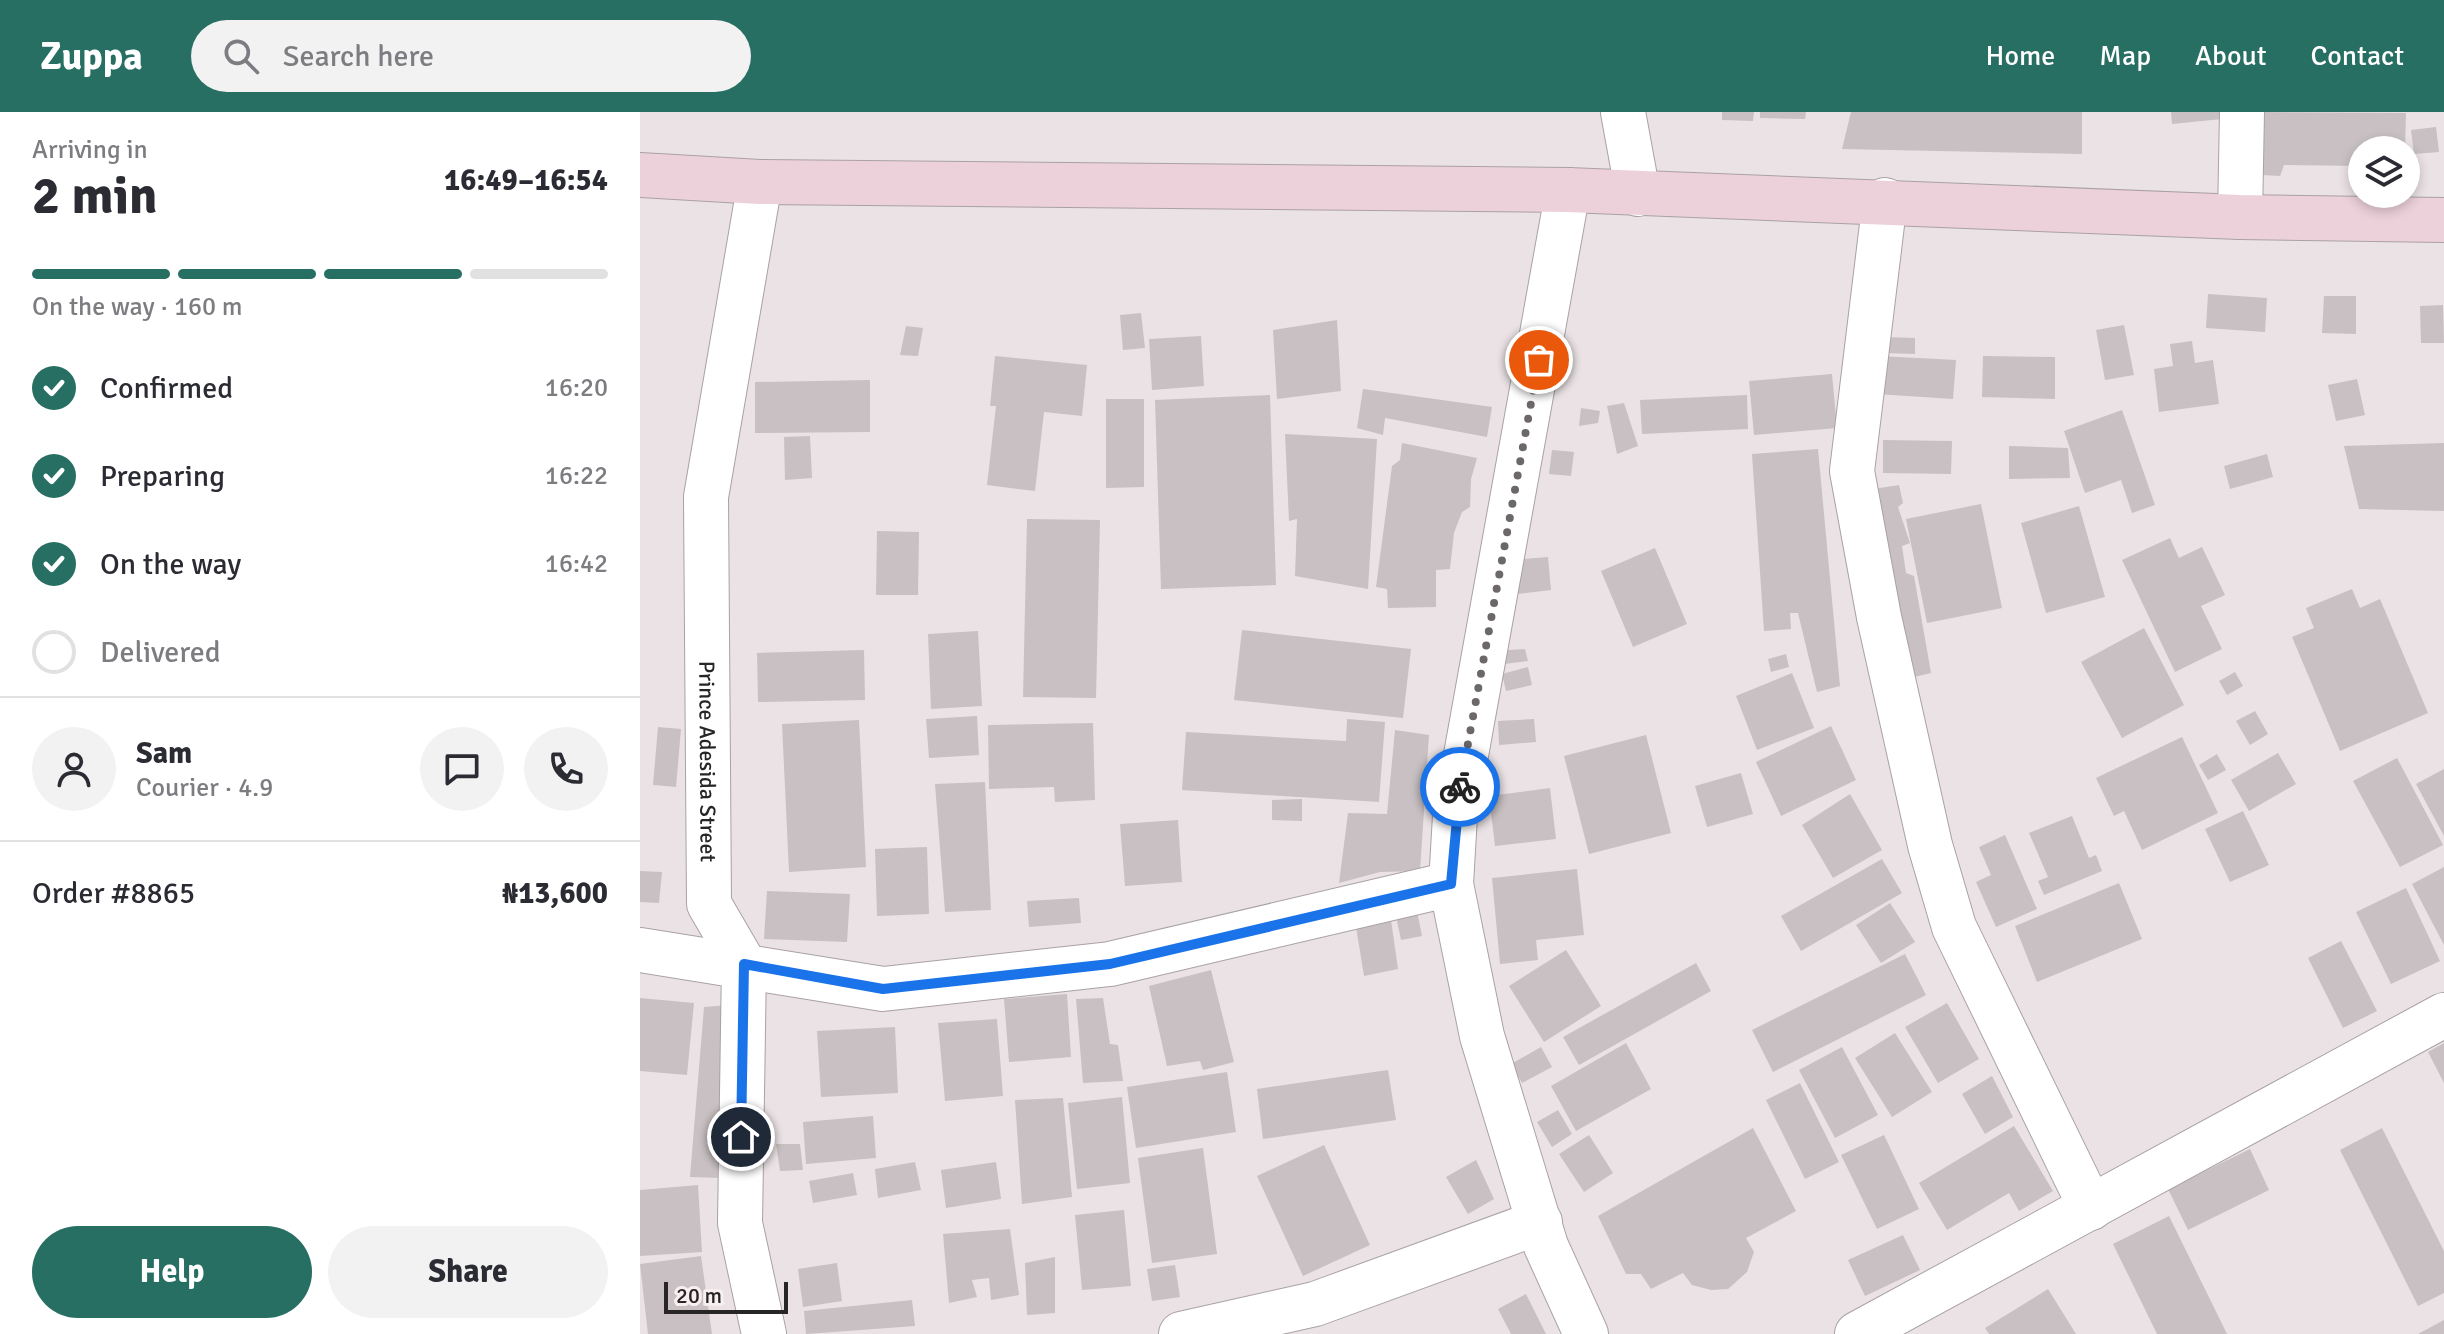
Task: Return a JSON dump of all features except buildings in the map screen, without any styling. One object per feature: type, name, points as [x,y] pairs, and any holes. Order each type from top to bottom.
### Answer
[{"type":"street","points":[[1623,112],[1638,194]]},
{"type":"street","points":[[2240,217],[2242,112]]},
{"type":"street","points":[[640,175],[760,182],[1568,190],[1885,200],[2240,217],[2444,220]]},
{"type":"street","name":"Prince Adesida Street","points":[[744,964],[709,904],[706,497],[760,182]]},
{"type":"street","points":[[1568,190],[1455,816],[1451,884],[1482,1036],[1540,1222],[1586,1334]]},
{"type":"street","points":[[1885,200],[1852,471],[1879,617],[1930,845],[1954,927],[2091,1208]]},
{"type":"street","points":[[640,950],[744,964],[883,989],[1095,966],[1451,884]]},
{"type":"street","points":[[744,964],[740,1223],[764,1334]]},
{"type":"street","points":[[1857,1334],[2444,1015]]},
{"type":"street","points":[[1181,1334],[1315,1304],[1540,1222]]},
{"type":"way so far","points":[[1460,787],[1539,360]]},
{"type":"route","points":[[741,1137],[744,964],[883,989],[1110,964],[1451,884],[1460,787]]}]
